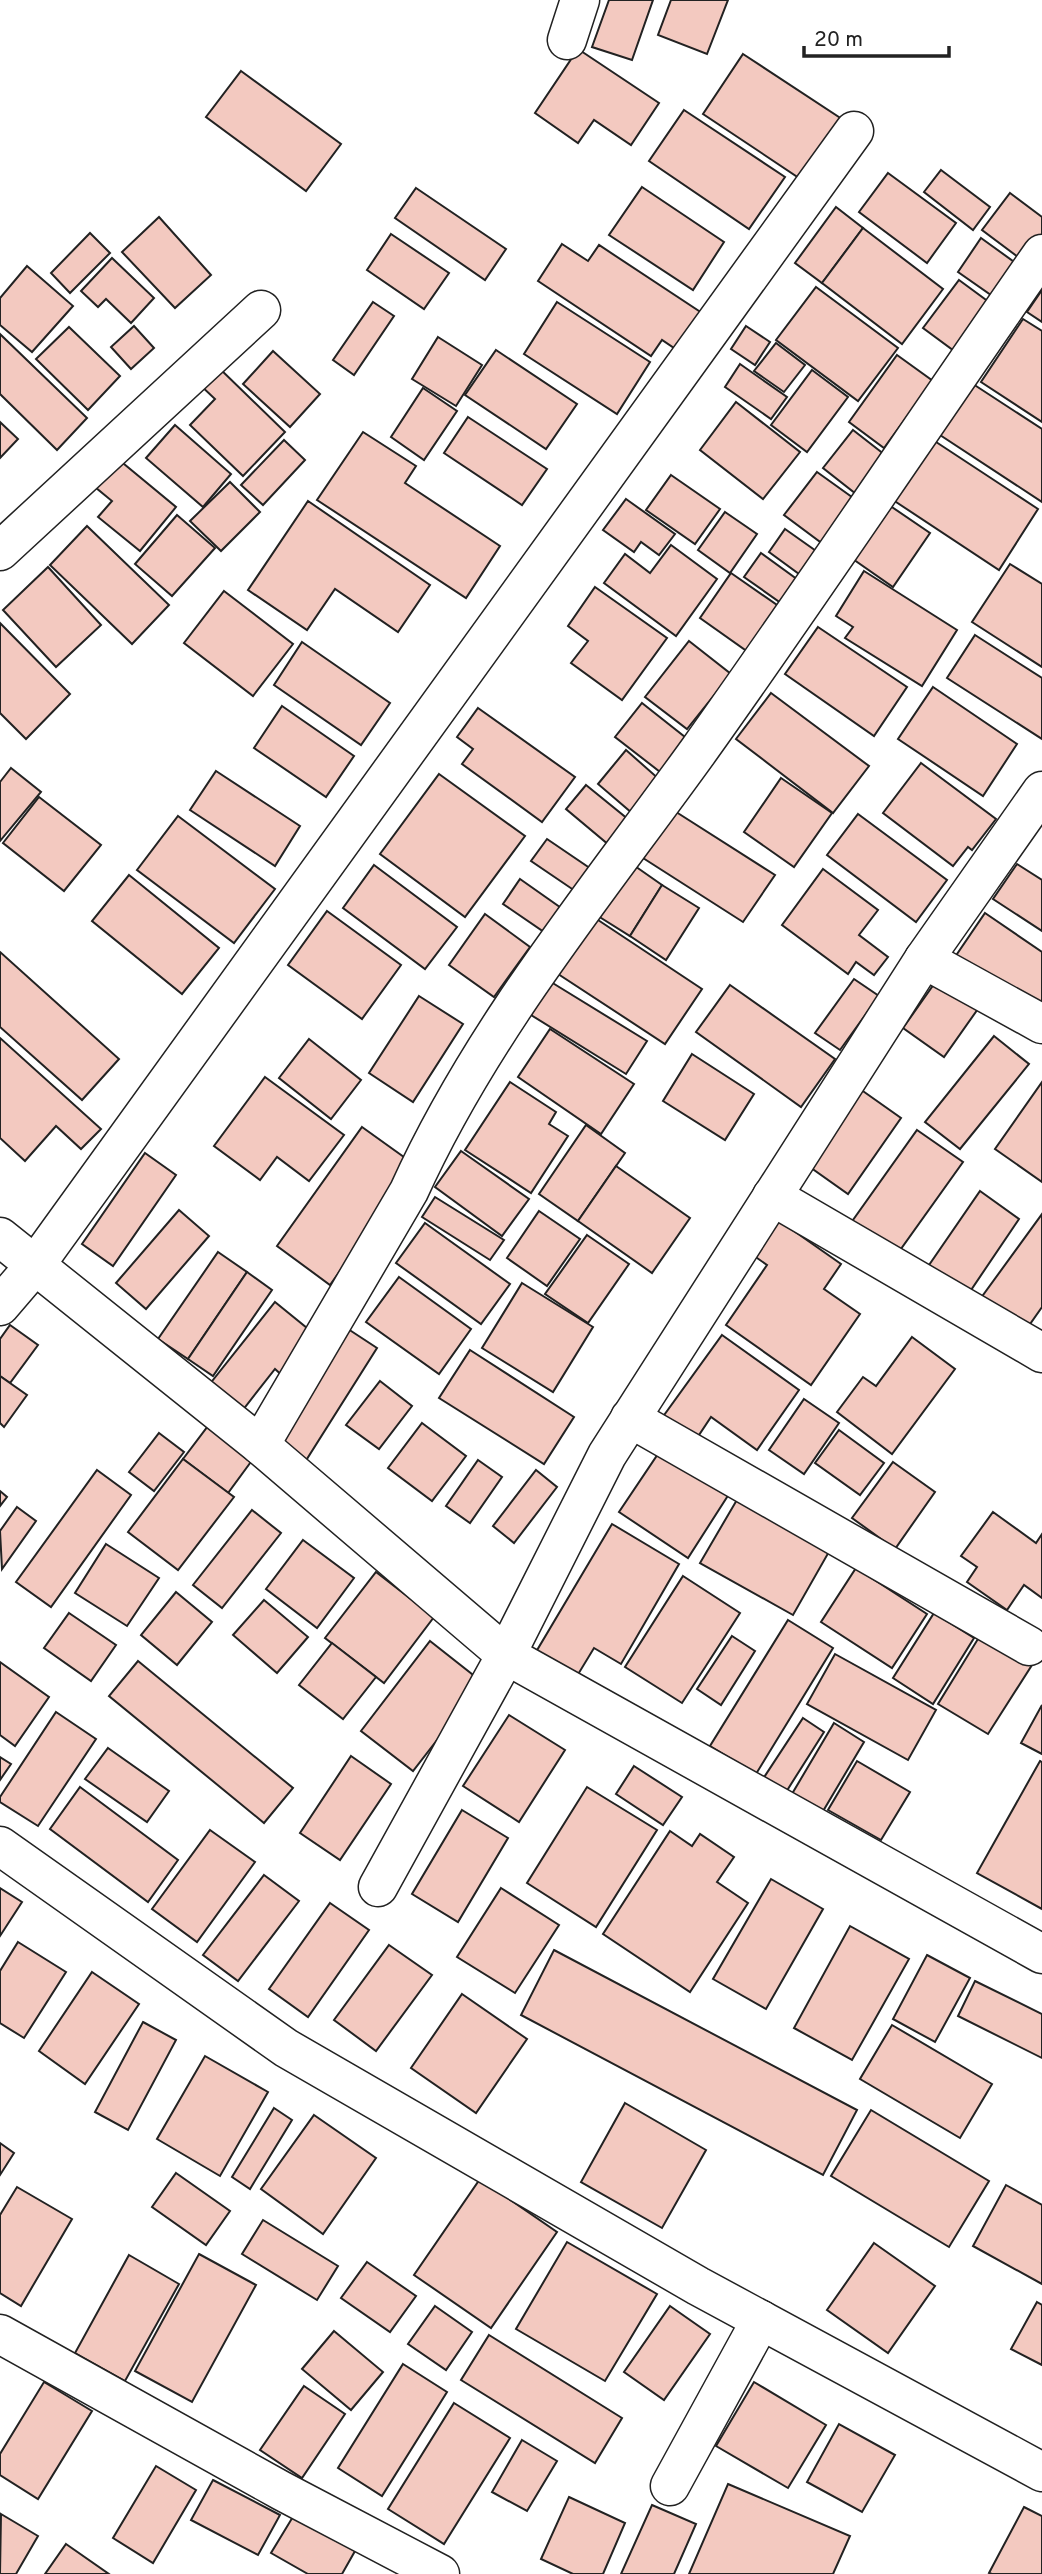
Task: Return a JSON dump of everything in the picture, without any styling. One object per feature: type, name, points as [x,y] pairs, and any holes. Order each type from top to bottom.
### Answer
[{"type":"street","points":[[567,40],[580,0]]},
{"type":"street","points":[[0,1306],[36,1264],[854,131]]},
{"type":"street","points":[[260,1445],[409,1191],[434,1137],[469,1076],[555,946],[841,549],[1042,254]]},
{"type":"street","points":[[0,551],[261,310]]},
{"type":"street","points":[[378,1887],[506,1655],[607,1455],[925,959],[1042,791]]},
{"type":"street","points":[[925,959],[1042,1024]]},
{"type":"street","points":[[772,1196],[1042,1353]]},
{"type":"street","points":[[0,1237],[260,1445],[506,1655],[1042,1954]]},
{"type":"street","points":[[630,1418],[1029,1646]]},
{"type":"street","points":[[0,1846],[286,2048],[761,2320],[1042,2472]]},
{"type":"street","points":[[670,2486],[761,2320]]},
{"type":"street","points":[[0,2334],[282,2491],[440,2574]]},
{"type":"building","points":[[609,0],[653,0],[632,60],[592,47]]},
{"type":"building","points":[[671,0],[728,0],[707,54],[658,35]]},
{"type":"building","points":[[578,49],[659,103],[631,145],[594,120],[578,143],[535,113]]},
{"type":"building","points":[[743,54],[851,125],[811,186],[703,114]]},
{"type":"building","points":[[241,71],[341,144],[306,191],[206,117]]},
{"type":"building","points":[[684,110],[785,177],[749,229],[649,161]]},
{"type":"building","points":[[941,170],[990,207],[973,230],[924,192]]},
{"type":"building","points":[[888,173],[956,223],[927,263],[859,212]]},
{"type":"building","points":[[642,187],[724,242],[693,290],[609,235]]},
{"type":"building","points":[[416,188],[506,249],[485,280],[395,218]]},
{"type":"building","points":[[1010,193],[1042,217],[1042,242],[1026,263],[982,230]]},
{"type":"building","points":[[836,207],[863,228],[822,283],[795,263]]},
{"type":"building","points":[[159,217],[211,275],[175,308],[122,252]]},
{"type":"building","points":[[863,228],[943,289],[902,344],[822,283]]},
{"type":"building","points":[[90,233],[110,253],[70,293],[51,273]]},
{"type":"building","points":[[391,234],[449,273],[424,309],[367,270]]},
{"type":"building","points":[[981,238],[1024,269],[1001,302],[958,272]]},
{"type":"building","points":[[562,244],[588,261],[599,245],[705,315],[680,352],[662,340],[651,356],[538,281]]},
{"type":"building","points":[[112,258],[154,298],[131,323],[106,299],[98,307],[81,291]]},
{"type":"building","points":[[27,266],[73,306],[32,352],[0,325],[0,298]]},
{"type":"building","points":[[959,280],[997,308],[961,356],[923,328]]},
{"type":"building","points":[[816,287],[898,348],[858,401],[776,340]]},
{"type":"building","points":[[1042,290],[1042,322],[1027,312]]},
{"type":"building","points":[[373,302],[394,316],[354,375],[333,360]]},
{"type":"building","points":[[557,302],[650,362],[617,414],[524,354]]},
{"type":"building","points":[[1023,319],[1042,331],[1042,422],[981,382]]},
{"type":"building","points":[[134,326],[154,348],[131,369],[111,347]]},
{"type":"building","points":[[746,326],[770,342],[755,365],[731,349]]},
{"type":"building","points":[[69,327],[120,376],[88,410],[36,359]]},
{"type":"building","points":[[0,334],[87,418],[57,450],[0,394]]},
{"type":"building","points":[[438,337],[482,365],[456,406],[412,379]]},
{"type":"building","points":[[776,343],[805,365],[784,392],[754,371]]},
{"type":"building","points":[[496,350],[577,404],[546,449],[465,395]]},
{"type":"building","points":[[273,351],[320,394],[290,427],[243,384]]},
{"type":"building","points":[[897,355],[933,381],[884,448],[849,422]]},
{"type":"building","points":[[740,364],[787,397],[771,419],[725,387]]},
{"type":"building","points":[[216,365],[285,432],[243,476],[190,425],[215,399],[198,383]]},
{"type":"building","points":[[812,370],[848,397],[807,452],[771,425]]},
{"type":"building","points":[[973,384],[1042,429],[1042,502],[940,435]]},
{"type":"building","points":[[423,388],[457,411],[424,460],[391,437]]},
{"type":"building","points":[[736,402],[800,452],[763,499],[700,450]]},
{"type":"building","points":[[468,417],[547,469],[522,505],[444,453]]},
{"type":"building","points":[[0,422],[18,439],[0,458]]},
{"type":"building","points":[[175,425],[231,474],[203,507],[146,458]]},
{"type":"building","points":[[853,430],[894,462],[865,501],[823,468]]},
{"type":"building","points":[[363,432],[416,466],[405,483],[500,546],[466,598],[317,500]]},
{"type":"building","points":[[930,438],[1038,509],[999,570],[890,498]]},
{"type":"building","points":[[284,440],[305,460],[263,505],[241,485]]},
{"type":"building","points":[[118,459],[176,507],[140,551],[98,517],[112,501],[95,487]]},
{"type":"building","points":[[817,472],[863,505],[831,550],[784,515]]},
{"type":"building","points":[[671,475],[720,509],[695,544],[646,510]]},
{"type":"building","points":[[230,482],[260,512],[221,551],[190,521]]},
{"type":"building","points":[[626,499],[675,534],[659,555],[641,542],[634,552],[603,530]]},
{"type":"building","points":[[308,501],[430,585],[398,632],[335,589],[307,630],[248,590]]},
{"type":"building","points":[[886,503],[930,533],[893,587],[850,557]]},
{"type":"building","points":[[725,512],[757,534],[730,573],[698,550]]},
{"type":"building","points":[[177,515],[215,548],[172,596],[135,564]]},
{"type":"building","points":[[87,526],[169,605],[132,644],[50,565]]},
{"type":"building","points":[[785,529],[826,558],[810,582],[769,552]]},
{"type":"building","points":[[671,545],[717,579],[676,636],[604,583],[625,554],[650,573]]},
{"type":"building","points":[[761,553],[805,585],[788,608],[744,577]]},
{"type":"building","points":[[1010,564],[1042,584],[1042,667],[972,622]]},
{"type":"building","points":[[48,567],[101,625],[56,667],[3,610]]},
{"type":"building","points":[[864,571],[957,630],[922,686],[845,638],[853,627],[836,616]]},
{"type":"building","points":[[731,573],[790,614],[758,659],[700,618]]},
{"type":"building","points":[[595,587],[667,638],[622,700],[571,663],[588,641],[568,626]]},
{"type":"building","points":[[224,591],[293,644],[253,696],[184,643]]},
{"type":"building","points":[[0,623],[70,694],[26,739],[0,713]]},
{"type":"building","points":[[818,627],[907,687],[874,736],[785,674]]},
{"type":"building","points":[[975,635],[1042,678],[1042,739],[947,678]]},
{"type":"building","points":[[689,641],[731,674],[687,729],[645,697]]},
{"type":"building","points":[[302,642],[390,703],[361,745],[274,685]]},
{"type":"building","points":[[933,687],[1017,744],[983,796],[898,739]]},
{"type":"building","points":[[771,693],[869,766],[833,813],[736,739]]},
{"type":"building","points":[[642,703],[690,741],[664,775],[615,737]]},
{"type":"building","points":[[282,706],[354,756],[326,797],[254,748]]},
{"type":"building","points":[[478,708],[575,777],[542,822],[462,764],[473,749],[457,737]]},
{"type":"building","points":[[626,750],[660,780],[632,813],[598,784]]},
{"type":"building","points":[[921,763],[996,819],[972,850],[968,847],[953,866],[883,813]]},
{"type":"building","points":[[11,768],[41,792],[0,841],[0,782]]},
{"type":"building","points":[[216,771],[300,826],[275,866],[190,810]]},
{"type":"building","points":[[439,774],[525,836],[465,917],[380,854]]},
{"type":"building","points":[[781,778],[832,813],[794,867],[744,832]]},
{"type":"building","points":[[586,785],[629,820],[609,845],[566,809]]},
{"type":"building","points":[[39,797],[101,845],[64,891],[3,843]]},
{"type":"building","points":[[673,810],[775,875],[743,922],[643,858]]},
{"type":"building","points":[[858,814],[947,880],[916,922],[827,855]]},
{"type":"building","points":[[178,816],[275,889],[234,943],[137,870]]},
{"type":"building","points":[[547,839],[597,873],[581,895],[531,861]]},
{"type":"building","points":[[632,864],[662,885],[630,936],[598,916]]},
{"type":"building","points":[[1017,864],[1042,880],[1042,931],[993,899]]},
{"type":"building","points":[[374,865],[457,927],[425,969],[343,908]]},
{"type":"building","points":[[823,869],[878,910],[859,935],[888,957],[874,975],[856,962],[848,974],[782,925]]},
{"type":"building","points":[[129,875],[219,948],[182,994],[92,921]]},
{"type":"building","points":[[520,879],[564,910],[547,934],[503,904]]},
{"type":"building","points":[[662,885],[699,908],[666,960],[630,936]]},
{"type":"building","points":[[327,911],[401,965],[362,1019],[288,965]]},
{"type":"building","points":[[985,913],[1042,952],[1042,1018],[955,957]]},
{"type":"building","points":[[485,914],[530,947],[494,997],[449,965]]},
{"type":"building","points":[[589,914],[702,989],[665,1044],[552,970]]},
{"type":"building","points":[[0,952],[119,1059],[82,1100],[0,1027]]},
{"type":"building","points":[[939,977],[980,1006],[944,1057],[903,1028]]},
{"type":"building","points":[[854,979],[879,996],[840,1050],[815,1033]]},
{"type":"building","points":[[551,982],[647,1041],[626,1074],[531,1015]]},
{"type":"building","points":[[730,985],[835,1059],[801,1107],[696,1032]]},
{"type":"building","points":[[419,996],[463,1024],[413,1102],[369,1073]]},
{"type":"building","points":[[550,1029],[634,1084],[601,1134],[518,1077]]},
{"type":"building","points":[[994,1036],[1029,1064],[960,1149],[925,1122]]},
{"type":"building","points":[[0,1038],[101,1129],[81,1149],[56,1126],[25,1161],[0,1138]]},
{"type":"building","points":[[309,1039],[361,1080],[331,1119],[279,1078]]},
{"type":"building","points":[[692,1054],[754,1094],[725,1140],[663,1101]]},
{"type":"building","points":[[265,1077],[344,1135],[309,1181],[277,1157],[260,1180],[214,1146]]},
{"type":"building","points":[[510,1082],[556,1112],[549,1124],[568,1136],[531,1193],[465,1150]]},
{"type":"building","points":[[1042,1082],[1042,1182],[995,1149]]},
{"type":"building","points":[[860,1089],[901,1118],[848,1194],[807,1165]]},
{"type":"building","points":[[586,1125],[625,1153],[578,1221],[539,1194]]},
{"type":"building","points":[[362,1127],[415,1165],[330,1285],[277,1246]]},
{"type":"building","points":[[917,1130],[963,1162],[893,1260],[848,1227]]},
{"type":"building","points":[[461,1151],[529,1199],[502,1236],[435,1187]]},
{"type":"building","points":[[145,1153],[176,1175],[113,1266],[82,1244]]},
{"type":"building","points":[[616,1166],[690,1218],[652,1273],[578,1221]]},
{"type":"building","points":[[980,1191],[1019,1219],[967,1296],[927,1268]]},
{"type":"building","points":[[435,1197],[504,1240],[490,1260],[422,1217]]},
{"type":"building","points":[[179,1210],[209,1236],[146,1309],[116,1283]]},
{"type":"building","points":[[539,1211],[580,1239],[547,1286],[507,1258]]},
{"type":"building","points":[[1042,1214],[1042,1307],[1023,1334],[978,1302]]},
{"type":"building","points":[[774,1217],[841,1264],[824,1289],[860,1314],[811,1385],[726,1325],[767,1265],[750,1253]]},
{"type":"building","points":[[425,1223],[510,1284],[481,1324],[396,1263]]},
{"type":"building","points":[[587,1235],[629,1264],[588,1323],[545,1294]]},
{"type":"building","points":[[218,1252],[247,1272],[188,1359],[158,1339]]},
{"type":"building","points":[[247,1272],[272,1290],[213,1376],[188,1359]]},
{"type":"building","points":[[399,1277],[471,1329],[439,1374],[366,1322]]},
{"type":"building","points":[[522,1283],[593,1327],[553,1392],[482,1348]]},
{"type":"building","points":[[275,1302],[318,1337],[285,1378],[275,1369],[242,1411],[209,1385]]},
{"type":"building","points":[[10,1325],[38,1345],[10,1383],[0,1376],[0,1339]]},
{"type":"building","points":[[345,1327],[377,1348],[305,1462],[273,1441]]},
{"type":"building","points":[[722,1335],[799,1390],[757,1450],[711,1417],[695,1441],[662,1418]]},
{"type":"building","points":[[912,1337],[955,1369],[892,1454],[837,1412],[863,1377],[876,1386]]},
{"type":"building","points":[[470,1350],[574,1417],[544,1464],[439,1398]]},
{"type":"building","points":[[0,1376],[27,1395],[4,1427],[0,1423]]},
{"type":"building","points":[[380,1381],[412,1406],[379,1449],[346,1425]]},
{"type":"building","points":[[804,1399],[839,1423],[804,1474],[769,1450]]},
{"type":"building","points":[[422,1423],[466,1456],[432,1501],[388,1468]]},
{"type":"building","points":[[208,1426],[253,1459],[228,1493],[183,1459]]},
{"type":"building","points":[[839,1430],[884,1463],[860,1495],[815,1463]]},
{"type":"building","points":[[159,1433],[184,1452],[154,1491],[129,1472]]},
{"type":"building","points":[[662,1448],[729,1494],[688,1558],[619,1512]]},
{"type":"building","points":[[183,1459],[234,1497],[178,1570],[128,1532]]},
{"type":"building","points":[[478,1460],[502,1477],[470,1523],[446,1506]]},
{"type":"building","points":[[893,1462],[935,1492],[895,1549],[852,1518]]},
{"type":"building","points":[[97,1470],[131,1495],[51,1607],[16,1582]]},
{"type":"building","points":[[536,1470],[557,1487],[514,1543],[493,1526]]},
{"type":"building","points":[[0,1491],[7,1497],[0,1506]]},
{"type":"building","points":[[738,1498],[830,1550],[793,1615],[700,1563]]},
{"type":"building","points":[[17,1507],[36,1521],[2,1569],[0,1531]]},
{"type":"building","points":[[252,1510],[281,1533],[222,1608],[193,1585]]},
{"type":"building","points":[[993,1512],[1036,1543],[1042,1534],[1042,1598],[1024,1585],[1007,1610],[967,1582],[977,1567],[961,1556]]},
{"type":"building","points":[[612,1524],[679,1564],[621,1664],[594,1648],[574,1681],[533,1657]]},
{"type":"building","points":[[303,1540],[354,1578],[317,1628],[266,1589]]},
{"type":"building","points":[[106,1544],[159,1578],[127,1626],[75,1593]]},
{"type":"building","points":[[856,1568],[927,1614],[892,1668],[821,1622]]},
{"type":"building","points":[[376,1572],[434,1617],[384,1683],[325,1638]]},
{"type":"building","points":[[683,1576],[740,1613],[682,1703],[625,1667]]},
{"type":"building","points":[[176,1592],[212,1622],[177,1665],[141,1635]]},
{"type":"building","points":[[264,1600],[308,1637],[277,1673],[233,1635]]},
{"type":"building","points":[[69,1613],[116,1645],[91,1681],[44,1648]]},
{"type":"building","points":[[934,1613],[974,1638],[933,1704],[893,1678]]},
{"type":"building","points":[[788,1620],[833,1648],[756,1774],[710,1746]]},
{"type":"building","points":[[981,1634],[1032,1665],[988,1734],[938,1704]]},
{"type":"building","points":[[732,1636],[755,1651],[721,1705],[697,1689]]},
{"type":"building","points":[[430,1641],[482,1682],[413,1771],[361,1731]]},
{"type":"building","points":[[332,1643],[376,1677],[343,1719],[299,1685]]},
{"type":"building","points":[[835,1654],[936,1710],[908,1760],[807,1704]]},
{"type":"building","points":[[138,1661],[293,1788],[264,1823],[109,1696]]},
{"type":"building","points":[[0,1662],[49,1697],[15,1746],[0,1735]]},
{"type":"building","points":[[1042,1705],[1042,1754],[1021,1743]]},
{"type":"building","points":[[56,1712],[96,1739],[38,1826],[0,1802],[0,1797]]},
{"type":"building","points":[[509,1715],[565,1750],[519,1822],[463,1786]]},
{"type":"building","points":[[803,1718],[824,1732],[781,1800],[759,1785]]},
{"type":"building","points":[[834,1723],[864,1742],[816,1823],[786,1804]]},
{"type":"building","points":[[108,1748],[169,1791],[147,1822],[85,1779]]},
{"type":"building","points":[[351,1756],[391,1784],[340,1860],[300,1833]]},
{"type":"building","points":[[0,1757],[11,1764],[0,1780]]},
{"type":"building","points":[[857,1761],[910,1792],[881,1840],[828,1810]]},
{"type":"building","points":[[1040,1761],[1042,1762],[1042,1909],[977,1873]]},
{"type":"building","points":[[634,1766],[682,1797],[663,1825],[616,1794]]},
{"type":"building","points":[[80,1787],[178,1860],[148,1902],[50,1829]]},
{"type":"building","points":[[587,1787],[657,1830],[596,1927],[527,1883]]},
{"type":"building","points":[[462,1810],[508,1838],[458,1922],[412,1894]]},
{"type":"building","points":[[210,1830],[255,1862],[197,1942],[152,1909]]},
{"type":"building","points":[[670,1831],[692,1846],[700,1834],[734,1857],[717,1882],[748,1903],[690,1992],[603,1934]]},
{"type":"building","points":[[264,1875],[299,1901],[238,1981],[203,1955]]},
{"type":"building","points":[[771,1879],[823,1909],[766,2009],[713,1979]]},
{"type":"building","points":[[0,1888],[22,1902],[0,1936]]},
{"type":"building","points":[[501,1888],[559,1925],[515,1993],[457,1957]]},
{"type":"building","points":[[330,1903],[369,1930],[308,2017],[269,1989]]},
{"type":"building","points":[[850,1926],[909,1959],[852,2060],[794,2028]]},
{"type":"building","points":[[18,1942],[66,1972],[24,2038],[0,2023],[0,1971]]},
{"type":"building","points":[[389,1945],[432,1975],[376,2051],[334,2020]]},
{"type":"building","points":[[554,1950],[857,2110],[823,2175],[521,2015]]},
{"type":"building","points":[[927,1955],[970,1978],[935,2042],[893,2019]]},
{"type":"building","points":[[92,1972],[139,2004],[85,2084],[39,2051]]},
{"type":"building","points":[[975,1981],[1042,2014],[1042,2058],[958,2016]]},
{"type":"building","points":[[462,1994],[527,2039],[476,2113],[411,2068]]},
{"type":"building","points":[[143,2022],[176,2040],[128,2130],[95,2112]]},
{"type":"building","points":[[892,2025],[992,2084],[960,2138],[860,2079]]},
{"type":"building","points":[[205,2056],[268,2092],[220,2176],[157,2139]]},
{"type":"building","points":[[625,2103],[706,2150],[662,2228],[581,2182]]},
{"type":"building","points":[[274,2108],[292,2120],[250,2189],[232,2177]]},
{"type":"building","points":[[871,2110],[989,2181],[949,2247],[831,2176]]},
{"type":"building","points":[[314,2115],[376,2158],[323,2234],[261,2189]]},
{"type":"building","points":[[0,2143],[14,2153],[0,2175]]},
{"type":"building","points":[[176,2173],[230,2211],[206,2245],[152,2207]]},
{"type":"building","points":[[480,2179],[557,2232],[491,2328],[414,2275]]},
{"type":"building","points":[[1006,2185],[1042,2205],[1042,2284],[973,2246]]},
{"type":"building","points":[[17,2187],[72,2219],[21,2306],[0,2293],[0,2215]]},
{"type":"building","points":[[263,2220],[338,2266],[317,2300],[242,2254]]},
{"type":"building","points":[[567,2242],[657,2294],[605,2381],[516,2329]]},
{"type":"building","points":[[874,2243],[935,2286],[888,2353],[827,2310]]},
{"type":"building","points":[[199,2254],[256,2285],[192,2402],[135,2371]]},
{"type":"building","points":[[129,2255],[179,2284],[125,2381],[75,2353]]},
{"type":"building","points":[[367,2262],[416,2296],[390,2332],[341,2298]]},
{"type":"building","points":[[1037,2302],[1042,2305],[1042,2365],[1011,2349]]},
{"type":"building","points":[[435,2306],[472,2332],[446,2370],[408,2344]]},
{"type":"building","points":[[670,2306],[710,2334],[664,2400],[624,2372]]},
{"type":"building","points":[[334,2331],[383,2372],[351,2410],[302,2369]]},
{"type":"building","points":[[489,2335],[622,2418],[595,2463],[461,2380]]},
{"type":"building","points":[[403,2364],[447,2392],[382,2496],[338,2468]]},
{"type":"building","points":[[44,2382],[92,2411],[38,2499],[0,2475],[0,2454]]},
{"type":"building","points":[[754,2382],[826,2425],[788,2488],[716,2446]]},
{"type":"building","points":[[304,2386],[345,2414],[302,2478],[260,2450]]},
{"type":"building","points":[[454,2403],[510,2438],[444,2544],[388,2509]]},
{"type":"building","points":[[839,2424],[895,2455],[862,2512],[807,2482]]},
{"type":"building","points":[[522,2440],[557,2461],[527,2511],[492,2492]]},
{"type":"building","points":[[156,2466],[196,2490],[153,2563],[113,2538]]},
{"type":"building","points":[[213,2480],[280,2515],[258,2555],[191,2520]]},
{"type":"building","points":[[728,2484],[850,2536],[833,2574],[689,2574]]},
{"type":"building","points":[[569,2497],[625,2523],[603,2574],[573,2574],[541,2559]]},
{"type":"building","points":[[652,2505],[696,2524],[674,2574],[621,2574]]},
{"type":"building","points":[[1024,2507],[1042,2516],[1042,2574],[989,2573]]},
{"type":"building","points":[[1,2514],[38,2536],[16,2574],[0,2574]]},
{"type":"building","points":[[294,2515],[355,2551],[342,2574],[308,2574],[271,2553]]},
{"type":"building","points":[[66,2544],[109,2574],[45,2574]]}]
